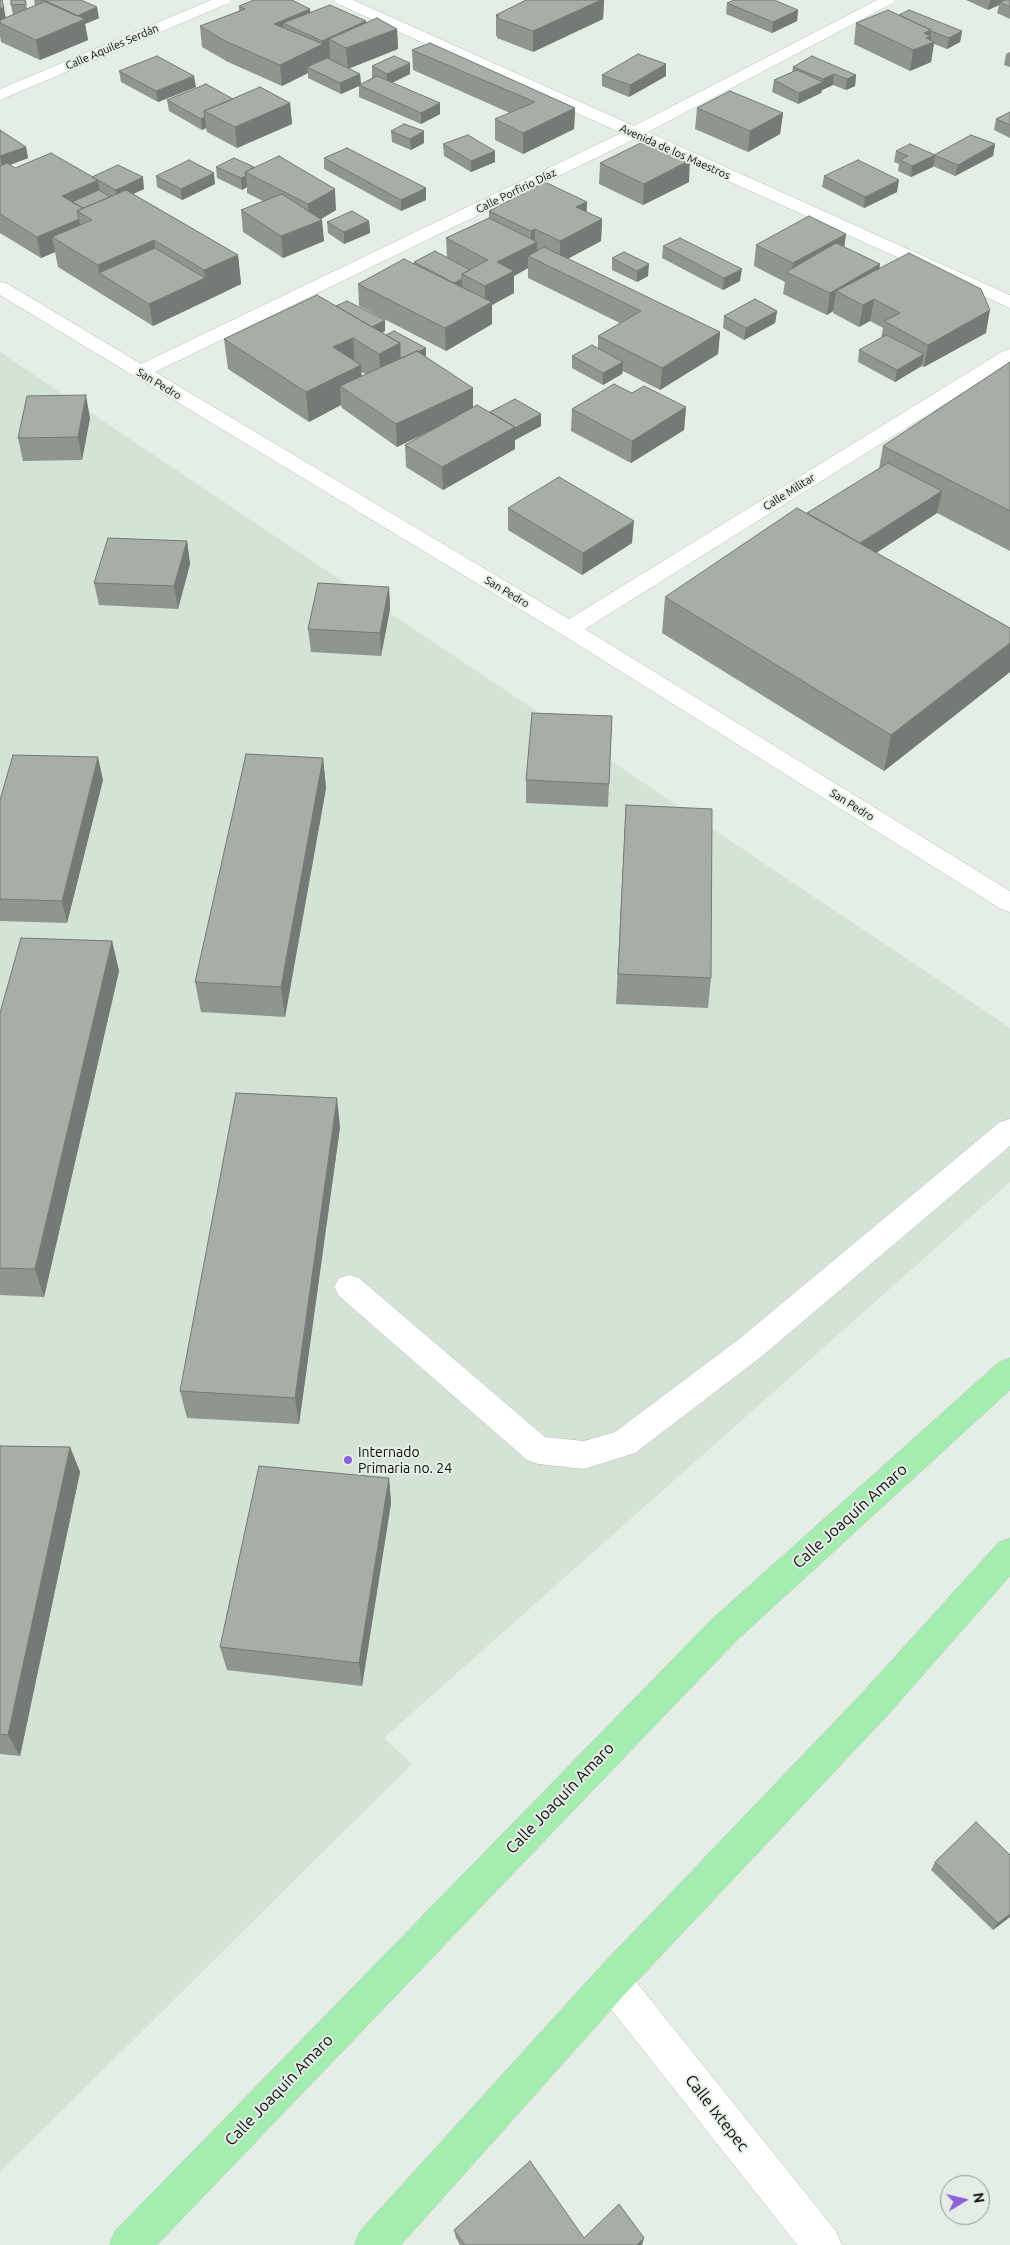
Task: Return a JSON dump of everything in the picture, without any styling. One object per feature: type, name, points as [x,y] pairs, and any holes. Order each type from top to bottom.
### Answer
[{"type":"main road","name":"Calle Joaquín Amaro","points":[[129,2245],[723,1631],[1010,1371]]},
{"type":"main road","points":[[374,2245],[612,1981],[874,1706],[1010,1553]]},
{"type":"street","name":"Calle Aquiles Serdán","points":[[0,95],[224,0]]},
{"type":"street","name":"Avenida de los Maestros","points":[[341,0],[634,134],[1010,302]]},
{"type":"street","name":"Calle Porfirio Díaz","points":[[139,372],[634,134],[888,0]]},
{"type":"street","name":"San Pedro","points":[[0,287],[569,629],[1010,903]]},
{"type":"street","name":"Calle Militar","points":[[569,629],[1010,355]]},
{"type":"street","points":[[350,1287],[538,1450],[584,1456],[624,1443],[750,1348],[1010,1130]]},
{"type":"street","name":"Calle Ixtepec","points":[[612,1981],[822,2245]]},
{"type":"shaded area","name":"Internado Primaria no. 24","points":[[0,352],[1010,1028],[1010,1182],[384,1738],[412,1764],[0,2172]]},
{"type":"building","points":[[0,0],[2,0],[4,8],[0,8]]},
{"type":"building","points":[[11,0],[25,0],[26,4],[11,5]]},
{"type":"building","points":[[41,0],[81,0],[97,7],[77,16]]},
{"type":"building","points":[[254,0],[292,0],[310,9],[274,24],[323,44],[280,65],[225,41],[200,26],[245,9],[239,6]]},
{"type":"building","points":[[526,0],[601,0],[533,31],[497,18],[499,16],[496,15]]},
{"type":"building","points":[[734,0],[774,0],[798,10],[773,22],[727,3]]},
{"type":"building","points":[[1010,0],[1010,7],[1000,2]]},
{"type":"building","points":[[46,1],[85,19],[36,40],[0,23],[0,20]]},
{"type":"building","points":[[330,5],[366,21],[322,41],[283,23]]},
{"type":"building","points":[[888,10],[931,30],[924,33],[931,36],[926,38],[934,42],[913,50],[856,23]]},
{"type":"building","points":[[909,10],[962,31],[949,38],[931,31],[899,15]]},
{"type":"building","points":[[377,18],[397,29],[346,48],[329,39]]},
{"type":"building","points":[[430,43],[575,108],[523,133],[495,119],[535,102],[412,50]]},
{"type":"building","points":[[638,54],[666,64],[630,85],[602,75]]},
{"type":"building","points":[[157,56],[194,76],[156,91],[119,71]]},
{"type":"building","points":[[394,56],[410,63],[387,74],[372,66]]},
{"type":"building","points":[[812,56],[856,75],[847,79],[834,74],[823,79],[793,67]]},
{"type":"building","points":[[327,58],[360,74],[340,83],[307,67]]},
{"type":"building","points":[[797,70],[823,82],[799,93],[774,80]]},
{"type":"building","points":[[377,76],[440,103],[421,113],[359,85]]},
{"type":"building","points":[[206,84],[233,99],[204,111],[205,117],[201,119],[167,100]]},
{"type":"building","points":[[260,87],[290,103],[235,127],[204,111]]},
{"type":"building","points":[[730,91],[783,113],[750,131],[697,108]]},
{"type":"building","points":[[1010,112],[1010,125],[996,119]]},
{"type":"building","points":[[404,124],[424,131],[410,139],[391,131]]},
{"type":"building","points":[[0,130],[26,147],[0,156]]},
{"type":"building","points":[[468,135],[495,151],[471,161],[443,144]]},
{"type":"building","points":[[971,135],[995,144],[958,165],[934,155]]},
{"type":"building","points":[[647,140],[690,160],[644,184],[600,163]]},
{"type":"building","points":[[910,144],[935,155],[912,166],[900,160],[908,156],[896,151]]},
{"type":"building","points":[[347,148],[426,188],[401,200],[324,158]]},
{"type":"building","points":[[51,153],[98,180],[62,196],[83,208],[77,211],[79,219],[37,237],[0,214],[0,166],[7,163],[15,168]]},
{"type":"building","points":[[279,156],[335,189],[308,204],[245,172]]},
{"type":"building","points":[[234,158],[254,167],[245,172],[246,176],[241,178],[216,167]]},
{"type":"building","points":[[189,160],[214,173],[181,189],[156,176]]},
{"type":"building","points":[[858,160],[899,180],[865,197],[824,176]]},
{"type":"building","points":[[118,165],[143,177],[116,190],[92,177]]},
{"type":"building","points":[[545,182],[587,202],[576,207],[602,219],[560,241],[535,229],[531,231],[489,211]]},
{"type":"building","points":[[99,190],[110,197],[83,208],[72,202]]},
{"type":"building","points":[[126,190],[238,255],[204,270],[154,240],[98,265],[52,237],[92,220],[77,211]]},
{"type":"building","points":[[282,194],[322,220],[281,236],[241,210]]},
{"type":"building","points":[[352,211],[369,221],[344,232],[327,222]]},
{"type":"building","points":[[809,216],[846,234],[793,263],[756,245]]},
{"type":"building","points":[[489,218],[537,242],[497,262],[514,271],[485,286],[462,274],[488,260],[446,238]]},
{"type":"building","points":[[680,238],[742,269],[724,278],[663,246]]},
{"type":"building","points":[[836,243],[880,264],[830,293],[786,272]]},
{"type":"building","points":[[544,247],[720,332],[662,368],[598,336],[641,311],[528,256]]},
{"type":"building","points":[[155,248],[205,278],[149,304],[99,273]]},
{"type":"building","points":[[435,251],[470,270],[462,274],[462,279],[454,283],[414,262]]},
{"type":"building","points":[[624,252],[649,264],[637,271],[612,258]]},
{"type":"building","points":[[909,253],[981,289],[990,310],[928,345],[884,321],[900,313],[874,299],[863,305],[836,291]]},
{"type":"building","points":[[404,259],[492,302],[445,328],[358,284]]},
{"type":"building","points":[[317,295],[400,343],[379,354],[353,338],[333,347],[361,365],[306,392],[224,339]]},
{"type":"building","points":[[755,299],[777,311],[746,328],[724,316]]},
{"type":"building","points":[[347,301],[385,320],[372,327],[336,306]]},
{"type":"building","points":[[394,331],[426,348],[402,358],[400,357],[400,343],[386,335]]},
{"type":"building","points":[[886,335],[924,354],[897,370],[859,350]]},
{"type":"building","points":[[592,345],[623,362],[603,373],[572,356]]},
{"type":"building","points":[[417,351],[473,388],[396,424],[340,386]]},
{"type":"building","points":[[1010,362],[1010,511],[883,446]]},
{"type":"building","points":[[614,384],[632,393],[644,386],[686,407],[632,441],[572,409]]},
{"type":"building","points":[[86,395],[78,437],[18,438],[27,396]]},
{"type":"building","points":[[515,399],[541,414],[515,428],[490,412]]},
{"type":"building","points":[[477,405],[515,427],[442,467],[405,445]]},
{"type":"building","points":[[888,463],[942,491],[860,543],[807,513]]},
{"type":"building","points":[[559,477],[634,521],[583,553],[508,508]]},
{"type":"building","points":[[797,508],[1010,628],[1010,643],[891,735],[665,597]]},
{"type":"building","points":[[108,538],[187,541],[174,586],[94,583]]},
{"type":"building","points":[[318,583],[389,587],[380,633],[308,629]]},
{"type":"building","points":[[532,713],[612,716],[609,784],[526,780]]},
{"type":"building","points":[[246,754],[323,758],[281,987],[195,982]]},
{"type":"building","points":[[13,755],[98,757],[62,901],[0,899],[0,800]]},
{"type":"building","points":[[626,805],[712,809],[711,978],[618,974]]},
{"type":"building","points":[[21,938],[112,941],[35,1269],[0,1268],[0,1013]]},
{"type":"building","points":[[236,1093],[337,1098],[295,1398],[180,1391]]},
{"type":"building","points":[[0,1446],[70,1447],[8,1735],[0,1734]]},
{"type":"building","points":[[259,1466],[389,1478],[359,1663],[220,1647]]},
{"type":"building","points":[[976,1822],[1010,1855],[1010,1914],[998,1923],[935,1862]]},
{"type":"building","points":[[530,2161],[584,2238],[619,2204],[644,2238],[637,2245],[465,2245],[454,2230]]},
{"type":"place","name":"Internado Primaria no. 24","points":[[348,1460]]}]
